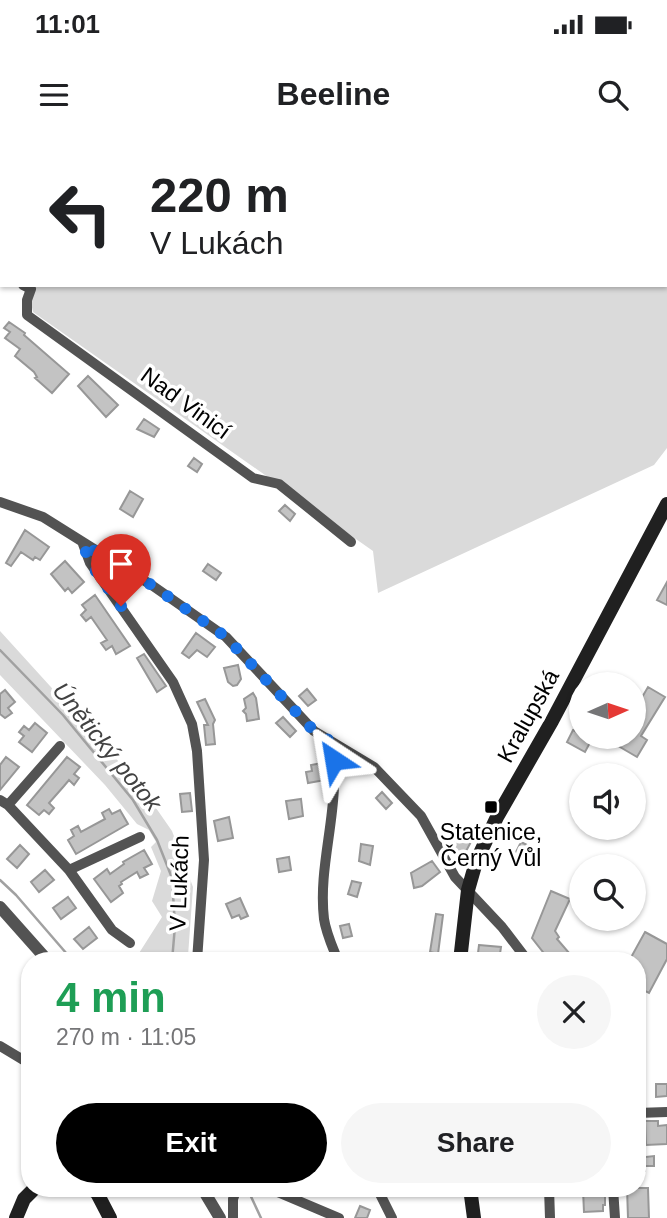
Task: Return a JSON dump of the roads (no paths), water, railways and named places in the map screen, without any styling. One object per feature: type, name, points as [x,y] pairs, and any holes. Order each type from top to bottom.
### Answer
[{"type":"main road","name":"Kralupská","points":[[461,952],[467,890],[476,862],[497,817],[552,721],[667,504]]},
{"type":"main road","points":[[16,1218],[26,1197]]},
{"type":"main road","points":[[99,1197],[110,1218]]},
{"type":"main road","points":[[471,1197],[474,1218]]},
{"type":"street","name":"Nad Vinicí","points":[[27,287],[31,289],[27,300],[27,315],[253,478],[279,484],[351,542]]},
{"type":"street","points":[[0,502],[43,517],[153,586],[226,637],[314,731],[374,767],[421,817],[455,877],[502,927],[521,952]]},
{"type":"street","name":"V Lukách","points":[[83,544],[90,563],[173,682],[192,724],[197,751],[204,860],[198,952]]},
{"type":"street","points":[[330,741],[334,760],[333,819],[324,884],[324,921],[335,952]]},
{"type":"street","points":[[60,747],[4,802],[69,870],[112,930],[130,943]]},
{"type":"street","points":[[69,870],[140,837]]},
{"type":"street","points":[[0,907],[40,952]]},
{"type":"street","points":[[0,1045],[21,1058]]},
{"type":"street","points":[[646,1113],[667,1112]]},
{"type":"street","points":[[207,1197],[220,1218]]},
{"type":"street","points":[[233,1218],[234,1197]]},
{"type":"street","points":[[289,1197],[339,1218]]},
{"type":"street","points":[[382,1197],[392,1218]]},
{"type":"street","points":[[549,1197],[550,1218]]},
{"type":"street","points":[[613,1197],[614,1218]]},
{"type":"waterway","name":"Únětický potok","points":[[0,650],[63,715],[133,800],[157,840],[172,878],[175,926],[173,952]]},
{"type":"waterway","points":[[0,880],[65,952]]},
{"type":"waterway","name":"Únětický potok","points":[[251,1197],[261,1218]]},
{"type":"place","name":"Statenice, Černý Vůl","points":[[491,807]]}]
